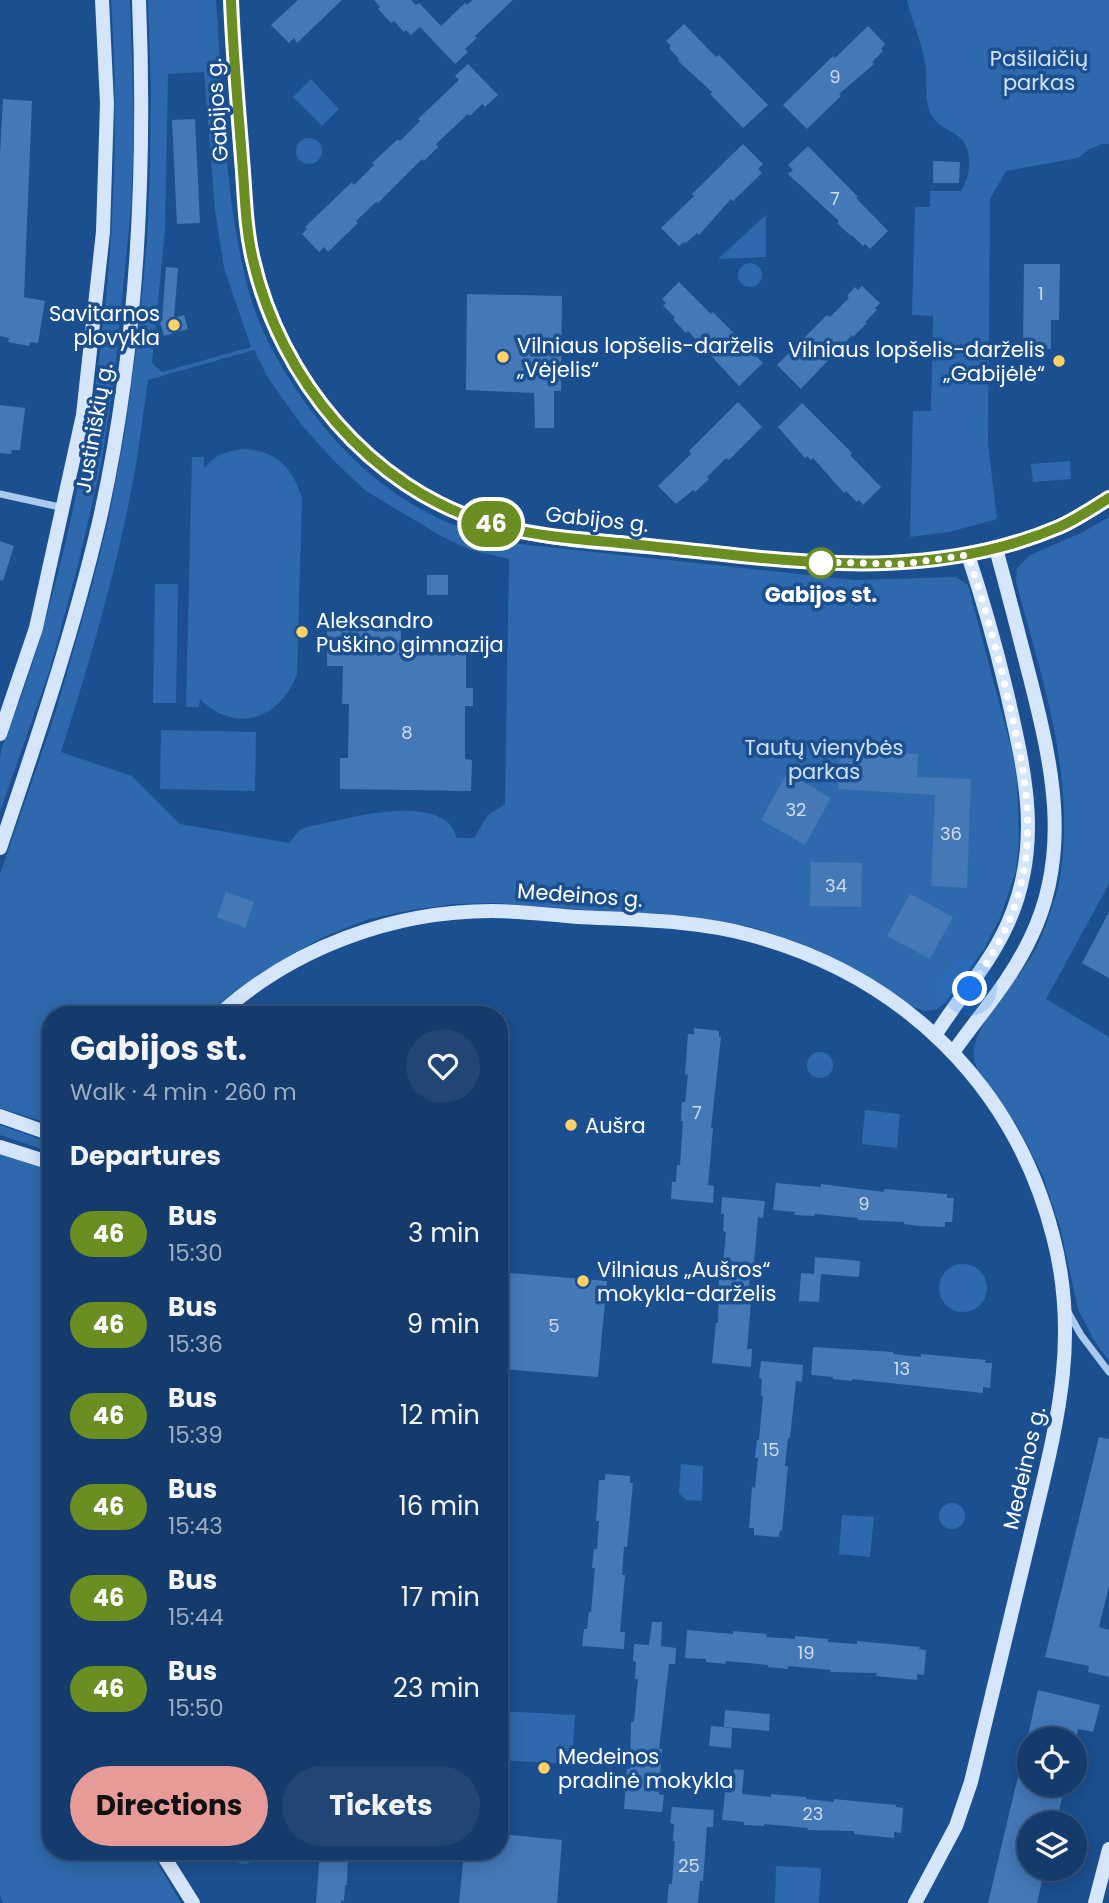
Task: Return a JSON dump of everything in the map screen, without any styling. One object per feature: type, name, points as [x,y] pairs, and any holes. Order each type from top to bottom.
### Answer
[{"type":"street","name":"Justiniškių g.","points":[[0,734],[36,628],[83,415],[103,233],[107,104],[102,0]]},
{"type":"street","name":"Justiniškių g.","points":[[0,848],[67,647],[100,517],[114,446],[128,352],[139,222],[143,79],[139,0]]},
{"type":"street","name":"Gabijos g.","points":[[231,0],[248,234],[260,285],[273,320],[293,361],[315,396],[356,442],[389,473],[425,497],[460,514],[526,533],[769,560],[842,564],[902,564],[996,549],[1062,525],[1109,498]]},
{"type":"street","points":[[0,494],[64,508]]},
{"type":"street","points":[[954,1051],[995,1000],[1033,935],[1050,876],[1054,843],[1055,805],[1049,755],[996,549]]},
{"type":"street","points":[[936,1034],[995,951],[1017,899],[1027,847],[1027,785],[1001,668],[968,555]]},
{"type":"street","name":"Medeinos g.","points":[[230,1006],[292,962],[353,935],[415,918],[496,911],[644,920],[748,934],[795,950],[848,974],[879,993],[936,1034],[954,1051],[990,1099],[1021,1150],[1045,1208],[1054,1238],[1066,1308],[1066,1358],[1058,1417],[971,1782],[956,1826],[917,1902]]},
{"type":"street","points":[[0,1116],[42,1130]]},
{"type":"street","points":[[0,1147],[42,1160]]},
{"type":"street","points":[[1066,1308],[1081,1335],[1109,1372]]},
{"type":"street","points":[[1095,1903],[1109,1849]]},
{"type":"street","points":[[166,1860],[192,1903]]},
{"type":"green space","points":[[111,0],[130,0],[134,126],[131,207],[114,380],[101,465],[78,565],[49,672],[0,812],[1,751],[36,651],[62,555],[81,471],[102,337],[109,270],[115,135]]},
{"type":"green space","name":"Tautų vienybės parkas","points":[[148,0],[216,0],[229,182],[240,254],[257,316],[296,389],[339,444],[388,488],[444,521],[510,543],[855,580],[956,577],[968,585],[1012,751],[1017,781],[1019,840],[1016,871],[1000,918],[984,949],[944,1004],[937,1009],[925,1011],[913,1007],[826,955],[755,928],[714,920],[496,903],[454,904],[369,919],[328,935],[263,972],[220,1006],[42,1006],[42,1121],[0,1108],[0,874],[55,714],[109,517],[125,432],[139,328],[150,166]],"holes":[[[204,72],[215,210],[224,268],[251,347],[162,372],[152,363],[165,230],[168,74]],[[254,350],[268,378],[301,424],[366,491],[443,537],[471,550],[509,559],[505,804],[488,815],[474,838],[457,838],[445,820],[415,811],[379,812],[311,826],[300,830],[289,843],[180,824],[132,776],[61,752],[120,546],[136,464],[148,380]]]},
{"type":"green space","name":"Pašilaičių parkas","points":[[907,0],[1109,0],[1109,144],[1101,144],[1078,158],[1006,171],[990,199],[988,443],[997,519],[949,532],[910,537],[913,411],[931,411],[933,316],[912,315],[915,207],[930,207],[930,191],[961,191],[969,170],[969,155],[963,141],[938,123],[930,112],[924,55]]},
{"type":"green space","points":[[311,79],[339,109],[322,126],[293,97]]},
{"type":"green space","points":[[309,138],[318,142],[322,151],[318,160],[309,164],[300,160],[296,151],[300,142]]},
{"type":"green space","points":[[766,215],[766,257],[718,259]]},
{"type":"green space","points":[[750,263],[759,266],[762,275],[759,284],[750,287],[741,284],[738,275],[741,266]]},
{"type":"green space","points":[[247,449],[268,454],[283,464],[294,478],[302,498],[297,674],[280,702],[256,717],[242,719],[228,717],[200,699],[199,707],[186,707],[192,457],[204,457],[204,469],[223,454]]},
{"type":"green space","points":[[1070,461],[1071,479],[1033,482],[1031,464]]},
{"type":"green space","points":[[1109,517],[1109,884],[1046,999],[1109,1037],[1109,1361],[1094,1340],[1078,1309],[1061,1231],[1043,1176],[1017,1125],[977,1069],[973,1054],[983,1024],[1028,962],[1038,943],[1056,895],[1063,856],[1060,768],[1049,706],[1016,582],[1017,568],[1030,555],[1083,532]]},
{"type":"green space","points":[[155,584],[178,584],[176,703],[153,703]]},
{"type":"green space","points":[[161,730],[256,732],[255,791],[160,789]]},
{"type":"green space","points":[[820,1052],[829,1056],[833,1065],[829,1074],[820,1078],[811,1074],[807,1065],[811,1056]]},
{"type":"green space","points":[[865,1110],[900,1114],[897,1148],[862,1144]]},
{"type":"green space","points":[[0,1125],[42,1140],[42,1149],[0,1135]]},
{"type":"green space","points":[[0,1154],[42,1168],[42,1860],[156,1860],[181,1903],[3,1903],[0,1896]]},
{"type":"green space","points":[[963,1264],[980,1271],[987,1288],[980,1305],[963,1312],[946,1305],[939,1288],[946,1271]]},
{"type":"green space","points":[[681,1464],[703,1466],[702,1501],[686,1500],[679,1493]]},
{"type":"green space","points":[[952,1503],[961,1507],[965,1516],[961,1525],[952,1529],[943,1525],[939,1516],[943,1507]]},
{"type":"green space","points":[[842,1515],[874,1517],[870,1557],[839,1554]]},
{"type":"green space","points":[[508,1711],[575,1715],[572,1764],[508,1760]]},
{"type":"green space","points":[[234,1860],[255,1860],[245,1864]]},
{"type":"green space","points":[[776,1866],[821,1868],[819,1903],[775,1903]]},
{"type":"building","points":[[298,0],[342,0],[297,43],[294,38],[289,43],[271,25]]},
{"type":"building","points":[[374,0],[411,0],[416,5],[419,3],[441,26],[465,3],[467,5],[473,0],[513,0],[475,36],[477,38],[465,49],[468,52],[455,64],[420,27],[411,35],[406,30],[404,32],[394,21],[391,23],[378,9],[380,7]]},
{"type":"building","points":[[684,24],[768,105],[743,128],[710,94],[712,92],[678,61],[669,48],[671,46],[666,41]]},
{"type":"building","points":[[868,26],[885,44],[881,49],[883,51],[872,62],[874,64],[839,94],[841,96],[807,129],[783,105]]},
{"type":"building","points":[[468,64],[498,95],[485,107],[482,104],[470,116],[468,114],[436,144],[438,147],[424,161],[422,159],[376,202],[328,252],[324,247],[319,252],[302,234],[307,229],[305,227],[352,182],[354,185],[374,165],[372,163],[420,121],[418,119],[459,80],[455,76]]},
{"type":"building","points":[[3,99],[32,101],[24,297],[45,301],[38,343],[30,342],[29,346],[8,342],[9,338],[0,336],[0,153]]},
{"type":"building","points":[[195,119],[200,223],[177,224],[172,120]]},
{"type":"building","points":[[743,144],[763,164],[758,169],[762,173],[733,201],[731,199],[699,235],[697,233],[679,246],[661,228]]},
{"type":"building","points":[[808,146],[888,231],[870,249],[851,236],[837,223],[839,221],[788,174],[793,170],[788,165]]},
{"type":"building","points":[[933,161],[960,162],[959,183],[933,183]]},
{"type":"building","points":[[1024,264],[1060,264],[1059,320],[1051,320],[1051,349],[1023,349]]},
{"type":"building","points":[[166,267],[178,268],[174,318],[184,315],[188,329],[164,336],[160,322]]},
{"type":"building","points":[[679,282],[763,363],[739,386],[663,306],[666,303],[662,299]]},
{"type":"building","points":[[862,286],[880,303],[875,308],[877,310],[801,389],[777,365],[827,315],[830,317],[849,298],[847,296],[855,287],[858,290]]},
{"type":"building","points":[[467,294],[562,296],[561,391],[554,391],[554,428],[535,428],[534,393],[466,390]]},
{"type":"building","points":[[738,402],[762,427],[729,460],[726,458],[695,492],[693,490],[676,504],[658,486]]},
{"type":"building","points":[[802,403],[852,453],[850,455],[881,487],[863,505],[846,491],[844,493],[813,458],[805,458],[778,427]]},
{"type":"building","points":[[0,405],[25,408],[20,450],[12,450],[11,454],[0,453]]},
{"type":"building","points":[[0,541],[14,546],[3,581],[0,580]]},
{"type":"building","points":[[427,575],[448,575],[448,595],[427,595]]},
{"type":"building","name":"Aleksandro Puškino gimnazija","points":[[327,627],[401,629],[401,644],[466,645],[466,688],[473,688],[473,706],[465,706],[465,759],[472,760],[471,791],[340,789],[340,758],[348,758],[349,704],[342,704],[343,666],[327,666]]},
{"type":"building","points":[[840,750],[918,754],[917,777],[971,779],[967,888],[931,886],[935,795],[838,789]]},
{"type":"building","points":[[787,773],[831,798],[805,845],[761,820]]},
{"type":"building","points":[[811,862],[862,863],[861,907],[810,906]]},
{"type":"building","points":[[226,892],[254,902],[245,928],[217,917]]},
{"type":"building","points":[[910,894],[953,917],[930,959],[887,936]]},
{"type":"building","points":[[1109,912],[1109,978],[1082,963]]},
{"type":"building","points":[[694,1028],[719,1031],[721,1037],[708,1185],[714,1186],[713,1203],[671,1199],[672,1182],[676,1182],[677,1165],[680,1165],[682,1102],[685,1102],[688,1075],[685,1074],[688,1034],[694,1034]]},
{"type":"building","points":[[776,1183],[947,1194],[947,1198],[954,1198],[952,1222],[945,1222],[945,1227],[920,1226],[904,1222],[858,1220],[815,1214],[794,1215],[795,1212],[773,1210]]},
{"type":"building","points":[[722,1197],[765,1201],[763,1218],[758,1217],[753,1274],[750,1274],[748,1302],[751,1302],[747,1349],[752,1349],[751,1367],[712,1363],[718,1323],[719,1275],[722,1276],[726,1232],[723,1231],[724,1214],[721,1214]]},
{"type":"building","points":[[815,1257],[860,1261],[859,1277],[821,1274],[819,1302],[799,1301],[801,1273],[814,1274]]},
{"type":"building","points":[[510,1273],[607,1281],[598,1377],[508,1370]]},
{"type":"building","points":[[813,1347],[986,1360],[985,1363],[992,1363],[990,1388],[983,1387],[983,1393],[811,1375]]},
{"type":"building","points":[[761,1361],[803,1365],[802,1382],[796,1381],[788,1438],[785,1466],[788,1466],[782,1531],[780,1530],[779,1537],[754,1535],[754,1528],[749,1528],[763,1396],[762,1379],[759,1378]]},
{"type":"building","points":[[1099,1437],[1109,1439],[1109,1586],[1099,1627],[1109,1630],[1109,1677],[1088,1672],[1089,1666],[1045,1657]]},
{"type":"building","points":[[605,1474],[630,1476],[630,1483],[633,1483],[622,1575],[625,1575],[620,1632],[625,1632],[624,1649],[582,1646],[584,1629],[587,1629],[591,1612],[595,1568],[592,1568],[594,1549],[597,1549],[599,1521],[596,1521],[599,1480],[605,1480]]},
{"type":"building","points":[[652,1622],[662,1622],[661,1646],[676,1648],[675,1664],[669,1664],[659,1749],[662,1749],[659,1794],[664,1795],[662,1812],[624,1809],[627,1769],[630,1769],[631,1722],[634,1722],[638,1679],[635,1679],[634,1644],[649,1645]]},
{"type":"building","points":[[687,1630],[733,1634],[733,1631],[767,1634],[766,1637],[795,1639],[795,1636],[828,1639],[828,1642],[857,1644],[857,1641],[920,1647],[919,1649],[926,1650],[924,1675],[917,1674],[917,1680],[876,1676],[877,1673],[830,1672],[831,1670],[788,1666],[788,1669],[726,1661],[725,1664],[706,1662],[706,1659],[685,1658]]},
{"type":"building","points":[[1038,1690],[1100,1705],[1093,1732],[1087,1731],[1087,1727],[1030,1727]]},
{"type":"building","points":[[725,1710],[770,1714],[769,1731],[724,1727]]},
{"type":"building","points":[[711,1726],[732,1728],[731,1748],[709,1746]]},
{"type":"building","points":[[734,1769],[744,1770],[742,1794],[896,1805],[903,1808],[901,1833],[894,1832],[894,1838],[854,1834],[854,1831],[744,1825],[744,1822],[722,1820],[725,1792],[731,1793]]},
{"type":"building","points":[[1017,1781],[1017,1797],[1062,1797],[1059,1811],[1017,1811],[1017,1881],[1042,1881],[1037,1903],[988,1903]]},
{"type":"building","points":[[672,1807],[714,1810],[713,1827],[707,1827],[703,1881],[700,1881],[698,1903],[667,1903],[669,1884],[672,1884],[675,1841],[674,1824],[670,1823]]},
{"type":"building","points":[[508,1835],[562,1840],[557,1903],[459,1903],[463,1860],[508,1860]]},
{"type":"building","points":[[319,1860],[348,1860],[344,1901],[316,1903]]},
{"type":"bus line","name":"46","points":[[231,0],[248,234],[260,285],[273,320],[293,361],[315,396],[334,419],[389,473],[425,497],[460,514],[526,533],[769,560],[842,564],[902,564],[996,549],[1062,525],[1109,498]]},
{"type":"place","name":"Savitarnos plovykla","points":[[174,325]]},
{"type":"place","name":"Vilniaus lopšelis-darželis „Vėjelis“","points":[[503,357]]},
{"type":"place","name":"Vilniaus lopšelis-darželis „Gabijėlė“","points":[[1059,361]]},
{"type":"place","name":"Gabijos st.","points":[[821,563]]},
{"type":"place","name":"Aleksandro Puškino gimnazija","points":[[302,632]]},
{"type":"place","name":"Aušra","points":[[571,1125]]},
{"type":"place","name":"Vilniaus „Aušros“ mokykla-darželis","points":[[583,1281]]},
{"type":"place","name":"Medeinos pradinė mokykla","points":[[544,1768]]},
{"type":"route","points":[[821,563],[817,562],[902,564],[968,555],[1001,668],[1027,785],[1028,815],[1024,870],[1017,899],[995,951],[970,989]]}]
